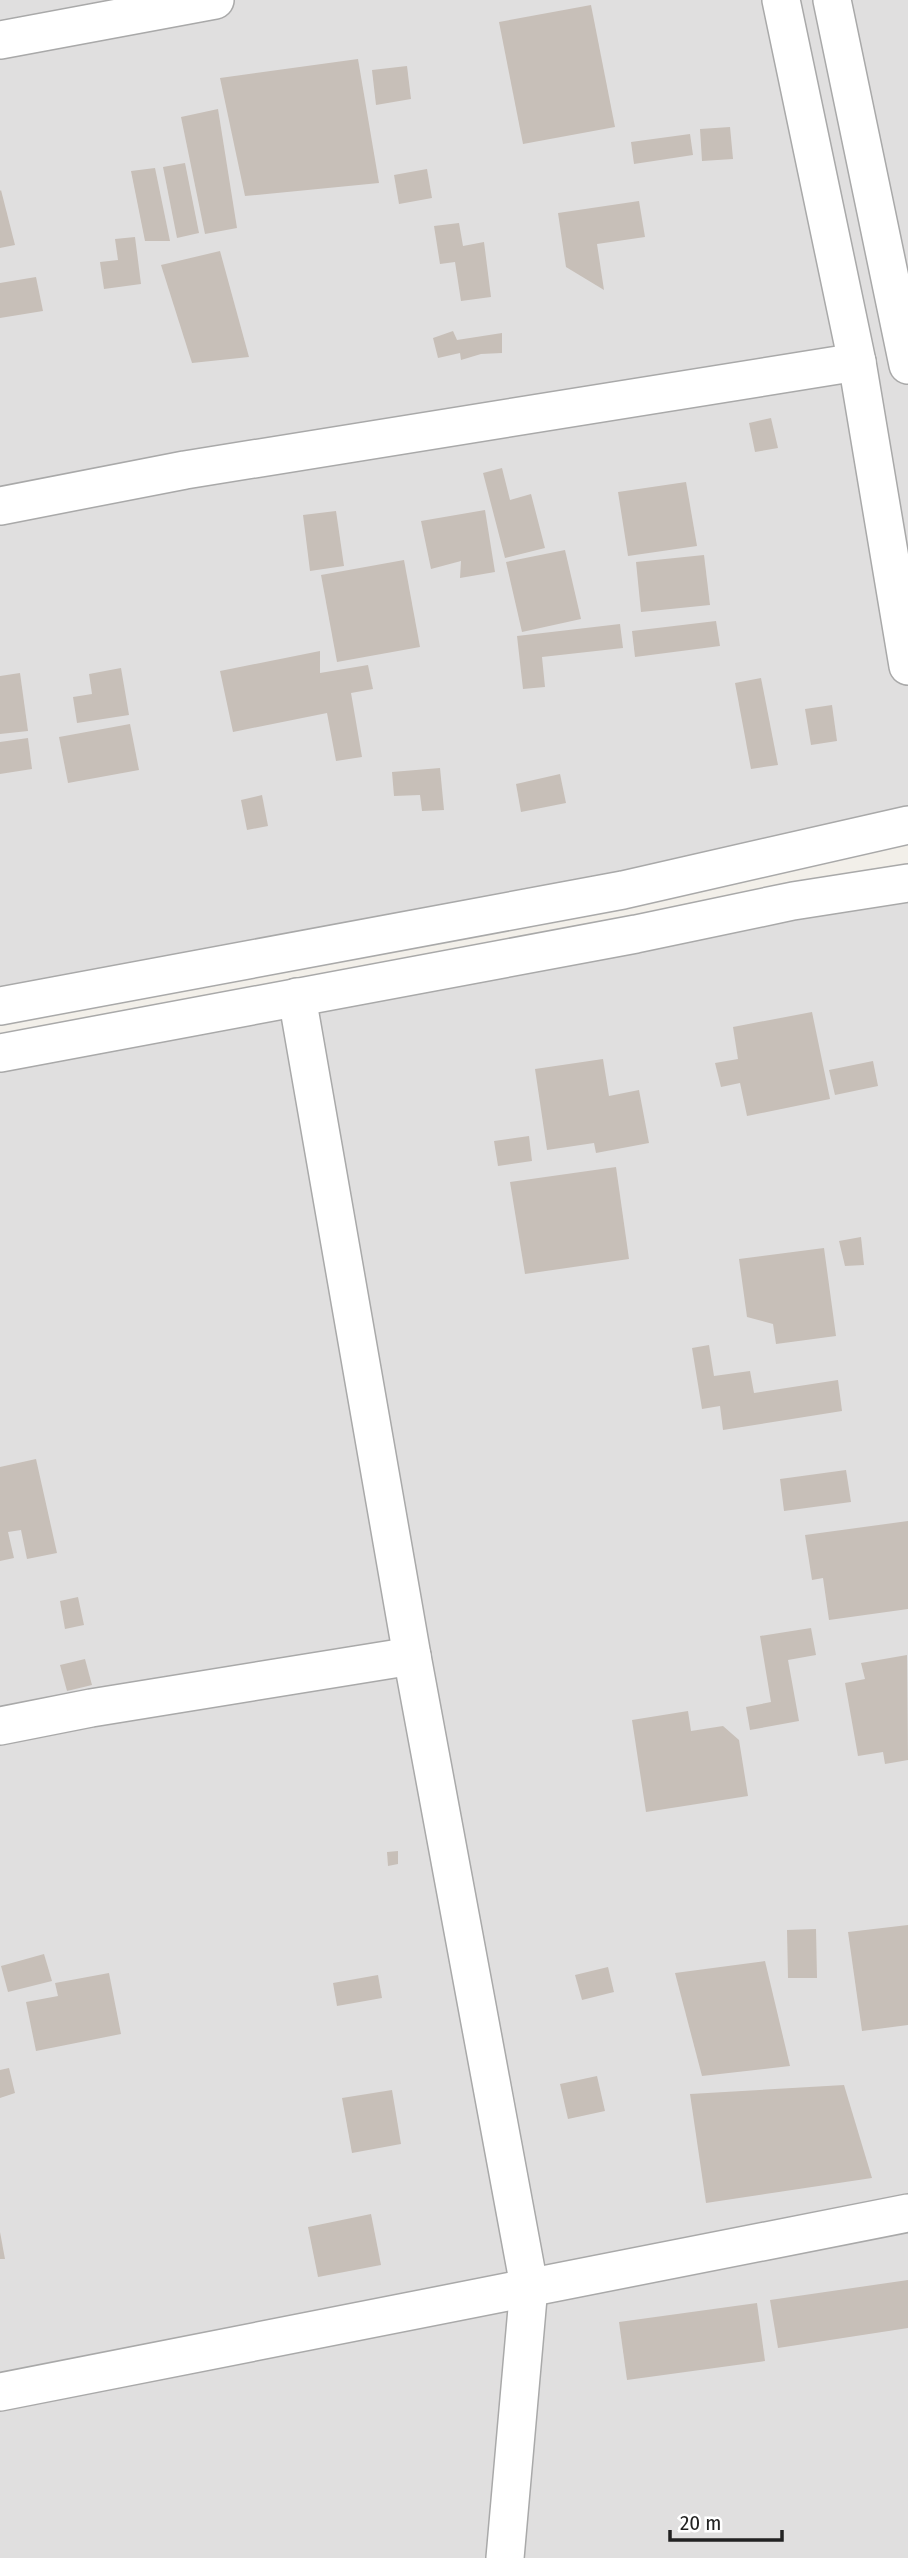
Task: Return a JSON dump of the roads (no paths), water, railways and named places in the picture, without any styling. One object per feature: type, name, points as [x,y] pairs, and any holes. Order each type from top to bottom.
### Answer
[{"type":"street","points":[[0,40],[215,0]]},
{"type":"street","points":[[781,0],[856,362],[908,666]]},
{"type":"street","points":[[832,0],[907,357]]},
{"type":"street","points":[[0,506],[185,470],[856,362]]},
{"type":"street","points":[[0,1006],[623,890],[908,825]]},
{"type":"street","points":[[0,1053],[636,934],[793,901],[908,883]]},
{"type":"street","points":[[297,998],[412,1656],[529,2286],[505,2558]]},
{"type":"street","points":[[0,1726],[91,1708],[412,1656]]},
{"type":"street","points":[[0,2392],[908,2213]]}]
